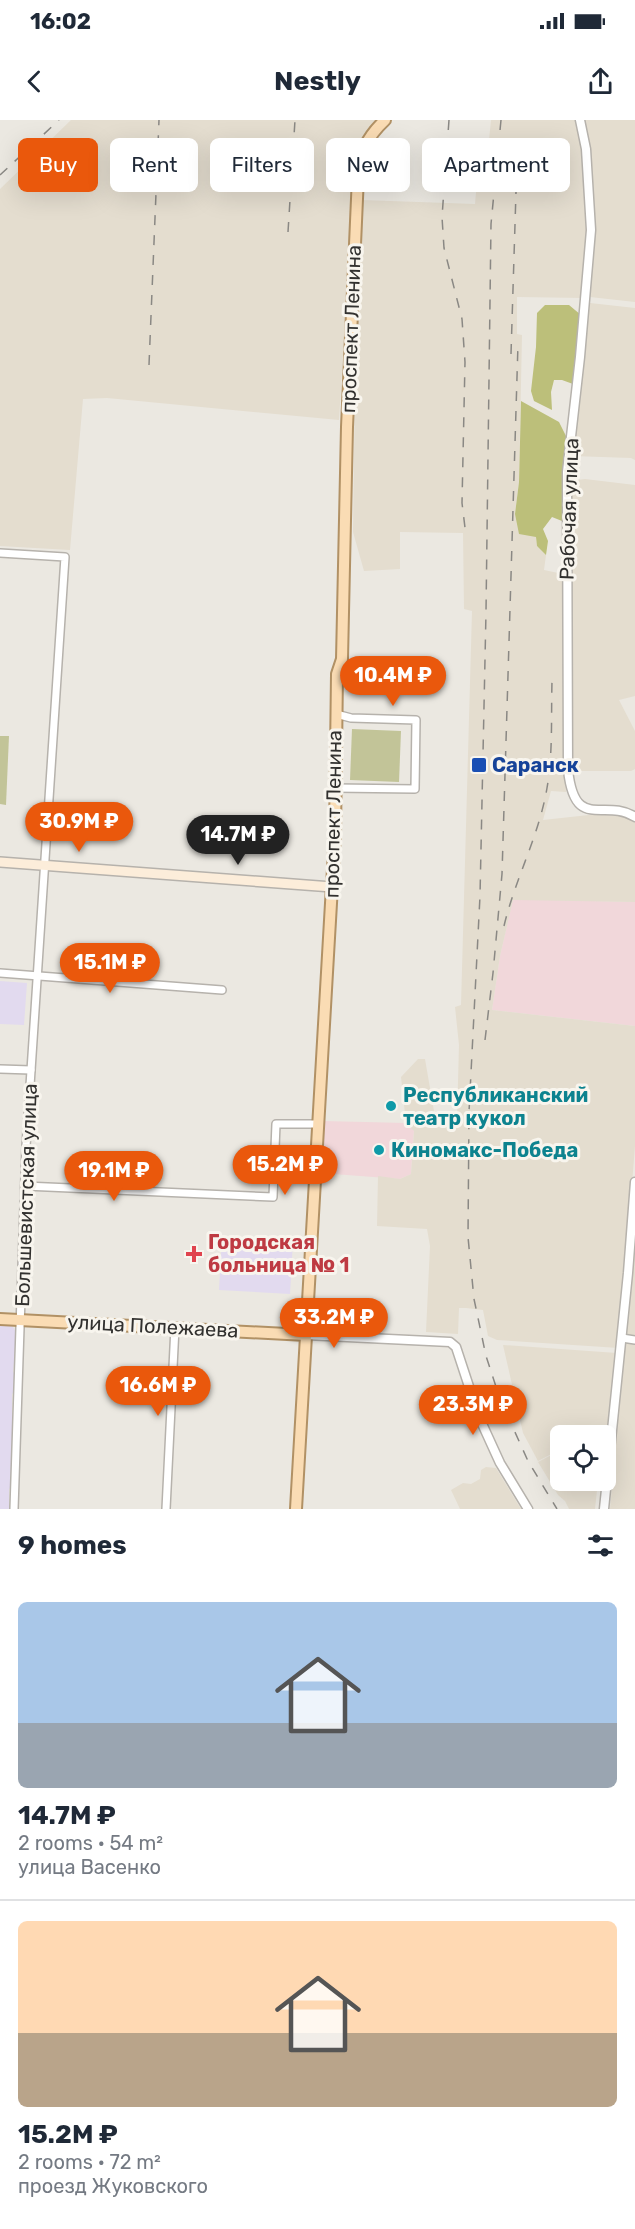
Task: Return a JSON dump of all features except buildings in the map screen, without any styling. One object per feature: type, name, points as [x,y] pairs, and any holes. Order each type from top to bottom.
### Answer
[{"type":"main road","name":"проспект Ленина","points":[[296,1509],[335,834],[337,674],[342,659],[346,439],[358,176],[363,148],[382,122]]},
{"type":"main road","points":[[0,862],[332,887]]},
{"type":"main road","name":"улица Полежаева","points":[[0,1319],[306,1335]]},
{"type":"street","name":"Рабочая улица","points":[[579,120],[586,148],[591,230],[587,292],[566,481],[568,770],[572,792],[584,807],[624,812],[635,817]]},
{"type":"street","name":"Большевистская улица","points":[[0,553],[65,557],[25,1186],[14,1509]]},
{"type":"street","points":[[334,788],[415,789],[416,720],[351,718],[336,714]]},
{"type":"street","points":[[0,973],[222,990]]},
{"type":"street","points":[[0,1069],[32,1070]]},
{"type":"street","points":[[25,1186],[273,1197],[276,1124],[318,1124]]},
{"type":"street","points":[[604,1509],[635,1182]]},
{"type":"street","points":[[166,1509],[175,1327]]},
{"type":"street","name":"улица Полежаева","points":[[306,1335],[450,1342],[456,1347],[479,1417],[500,1463],[528,1509]]},
{"type":"street","points":[[622,1338],[635,1340]]},
{"type":"shaded area","points":[[71,120],[377,120],[365,138],[326,138],[326,192],[353,192],[339,420],[107,398],[83,399],[70,550],[0,546],[0,189],[18,172],[18,192],[98,192],[98,138],[52,138]]},
{"type":"shaded area","points":[[491,120],[576,120],[581,136],[587,229],[583,298],[517,297],[517,334],[522,335],[519,482],[515,514],[536,537],[537,546],[546,555],[544,570],[563,574],[566,792],[551,791],[543,820],[607,813],[622,814],[635,821],[635,902],[513,900],[500,956],[492,1010],[635,1026],[635,1146],[619,1348],[497,1340],[488,1336],[483,1310],[466,1308],[459,1308],[458,1334],[426,1332],[430,1246],[427,1229],[377,1226],[378,1176],[400,1179],[411,1174],[414,1131],[406,1123],[401,1077],[418,1059],[425,1059],[435,1117],[457,1118],[459,1045],[455,1007],[461,1005],[472,611],[464,609],[463,533],[400,532],[400,569],[364,571],[353,532],[355,378],[362,200],[475,204],[476,192],[570,192],[570,138],[489,138]]},
{"type":"shaded area","points":[[583,120],[635,120],[635,302],[590,297],[594,205],[587,129]]},
{"type":"shaded area","points":[[590,303],[635,308],[635,460],[572,456]]},
{"type":"shaded area","points":[[585,479],[635,485],[635,696],[619,700],[635,731],[635,769],[631,771],[571,771],[569,481]]},
{"type":"shaded area","points":[[513,899],[635,902],[635,1026],[492,1010],[500,956]]},
{"type":"shaded area","points":[[0,981],[27,983],[24,1025],[0,1024]]},
{"type":"shaded area","points":[[323,1121],[406,1123],[414,1130],[411,1174],[400,1179],[320,1173]]},
{"type":"shaded area","points":[[222,1237],[293,1241],[290,1294],[219,1290]]},
{"type":"shaded area","points":[[635,1239],[635,1338],[626,1337]]},
{"type":"shaded area","points":[[0,1326],[12,1326],[17,1333],[13,1372],[15,1373],[14,1392],[12,1394],[12,1486],[9,1489],[9,1509],[0,1509]]},
{"type":"shaded area","points":[[625,1342],[635,1343],[635,1509],[610,1509],[612,1491],[616,1491],[616,1442]]},
{"type":"shaded area","points":[[503,1345],[617,1353],[610,1425],[550,1425],[550,1455],[538,1461],[523,1433]]},
{"type":"shaded area","points":[[550,1456],[550,1482],[538,1462]]},
{"type":"shaded area","points":[[486,1467],[496,1468],[521,1509],[460,1509],[451,1490],[463,1483],[471,1484],[480,1479],[481,1470]]},
{"type":"shaded area","points":[[556,1491],[597,1491],[595,1509],[569,1509]]},
{"type":"green space","points":[[545,305],[569,305],[581,315],[573,384],[554,380],[551,392],[552,410],[534,401],[531,391],[537,313]]},
{"type":"green space","points":[[521,401],[559,422],[566,436],[562,521],[552,517],[543,529],[548,541],[546,555],[537,546],[536,537],[519,534],[515,514],[519,482]]},
{"type":"green space","points":[[352,729],[401,731],[399,782],[350,780]]},
{"type":"green space","points":[[0,736],[9,736],[6,805],[0,804]]},
{"type":"railway","points":[[0,175],[59,120]]},
{"type":"railway","points":[[149,365],[159,120]]},
{"type":"railway","points":[[288,232],[295,120]]},
{"type":"railway","points":[[449,120],[442,217],[444,248],[462,319],[465,362],[462,503],[466,536]]},
{"type":"railway","points":[[501,120],[491,224],[480,896],[469,1112],[468,1237],[474,1299],[486,1356],[500,1399],[528,1461],[557,1509]]},
{"type":"railway","points":[[511,354],[516,192]]},
{"type":"railway","points":[[485,1040],[502,874],[518,344]]},
{"type":"railway","points":[[504,926],[538,823],[547,788],[551,748],[552,681]]},
{"type":"place","name":"Саранск","points":[[479,765]]},
{"type":"place","name":"Республиканский театр кукол","points":[[391,1106]]},
{"type":"place","name":"Киномакс-Победа","points":[[379,1150]]},
{"type":"place","name":"Городская больница № 1","points":[[194,1254]]}]
